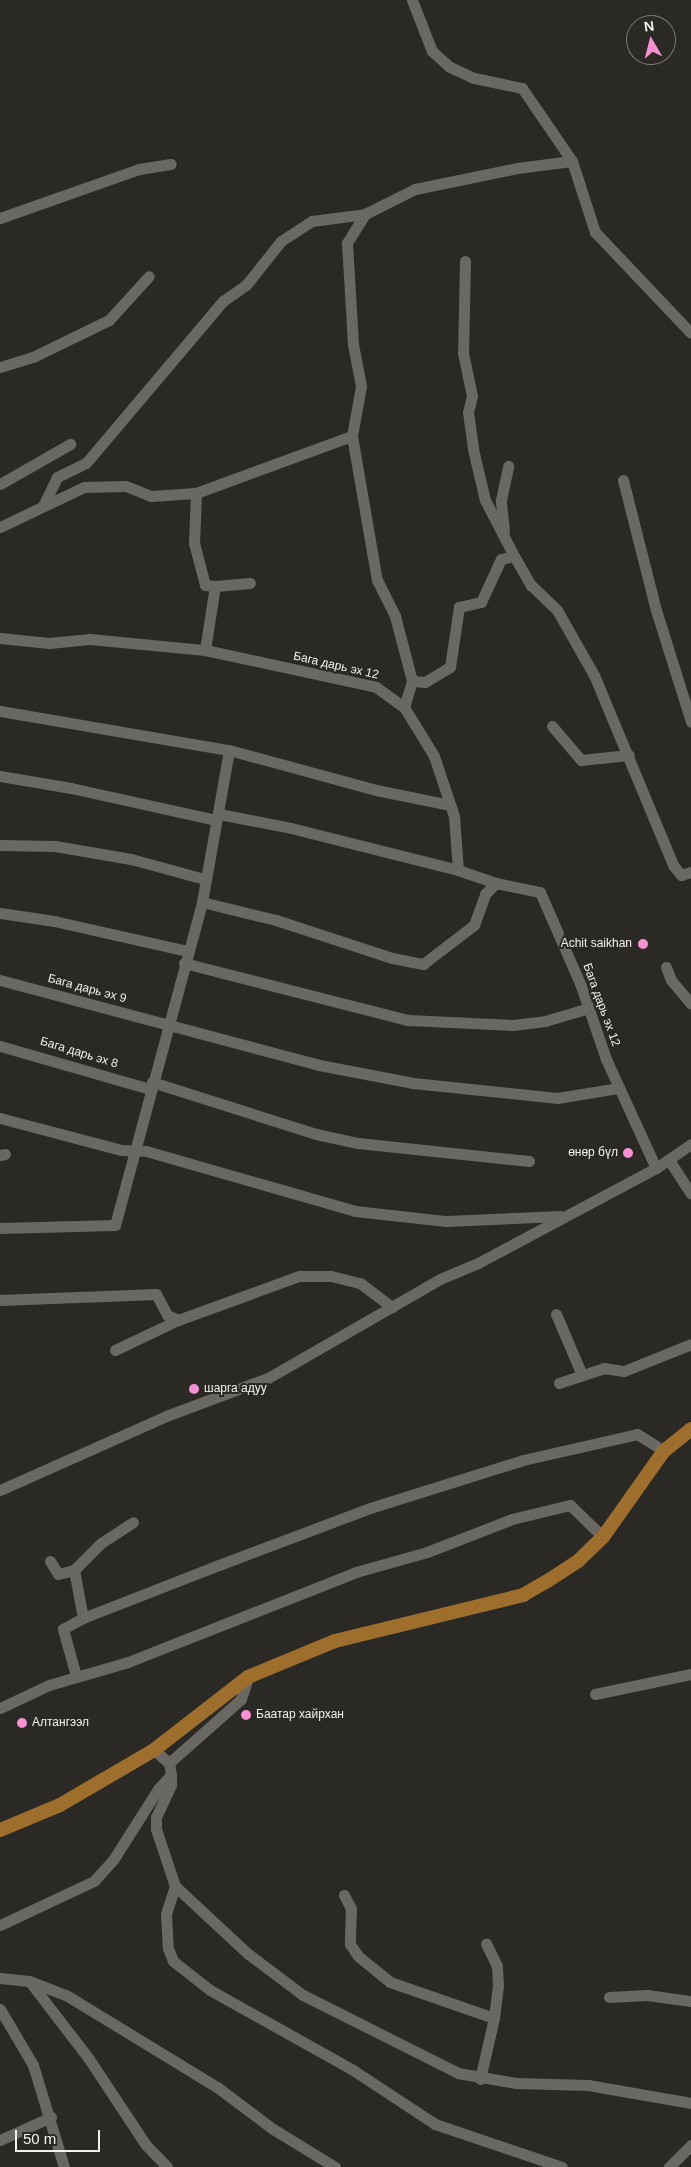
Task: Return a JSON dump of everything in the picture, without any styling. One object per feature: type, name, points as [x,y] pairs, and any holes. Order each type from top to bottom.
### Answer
[{"type":"main road","points":[[0,1830],[60,1805],[154,1750],[248,1677],[335,1642],[523,1595],[578,1561],[603,1537],[664,1451],[691,1428]]},
{"type":"street","points":[[412,0],[432,51],[450,67],[474,78],[522,88],[572,161],[595,232],[691,333]]},
{"type":"street","points":[[43,506],[57,477],[86,463],[216,309],[246,285],[281,241],[312,221],[365,214],[415,189],[572,161]]},
{"type":"street","points":[[0,218],[139,168],[171,164]]},
{"type":"street","points":[[365,214],[347,243],[353,344],[361,386],[352,436],[375,571],[395,616],[412,682],[404,707]]},
{"type":"street","points":[[465,261],[463,353],[472,396],[468,412],[473,449],[485,500],[531,585],[557,610],[594,675],[673,865],[681,874],[691,872]]},
{"type":"street","points":[[0,367],[33,357],[109,320],[149,276]]},
{"type":"street","points":[[0,527],[84,487],[126,486],[151,496],[196,493],[352,436]]},
{"type":"street","points":[[0,484],[70,444]]},
{"type":"street","points":[[505,538],[501,500],[508,466]]},
{"type":"street","points":[[623,480],[654,601],[691,722]]},
{"type":"street","points":[[196,493],[194,543],[205,584],[215,586],[250,583]]},
{"type":"street","points":[[412,682],[424,682],[450,667],[459,607],[481,602],[500,559],[514,556]]},
{"type":"street","points":[[205,650],[215,586]]},
{"type":"street","name":"Бага дарь эх 12","points":[[0,638],[50,643],[90,639],[205,650],[376,687],[404,707],[434,756],[454,816],[458,870],[496,883],[540,892],[590,1008],[606,1059],[656,1168]]},
{"type":"street","points":[[0,711],[229,750],[376,790],[450,805]]},
{"type":"street","points":[[552,726],[580,760],[629,756]]},
{"type":"street","points":[[0,1228],[115,1225],[167,1025],[202,902],[204,879],[229,750]]},
{"type":"street","points":[[0,776],[217,817],[300,830],[458,870]]},
{"type":"street","points":[[0,845],[55,846],[131,859],[204,879]]},
{"type":"street","points":[[202,902],[276,920],[392,958],[423,964],[474,924],[485,894],[496,883]]},
{"type":"street","points":[[0,913],[54,922],[408,1020],[513,1024],[545,1021],[590,1008]]},
{"type":"street","points":[[666,967],[672,980],[691,1004]]},
{"type":"street","name":"Бага дарь эх 9","points":[[0,980],[319,1065],[413,1083],[557,1098],[619,1088]]},
{"type":"street","name":"Бага дарь эх 8","points":[[0,1046],[151,1085],[316,1134],[358,1143],[528,1160]]},
{"type":"street","points":[[0,1118],[121,1150],[146,1151],[355,1212],[446,1221],[562,1216]]},
{"type":"street","points":[[0,1490],[166,1416],[268,1378],[392,1307],[656,1168],[691,1144]]},
{"type":"street","points":[[669,1160],[691,1194]]},
{"type":"street","points":[[115,1350],[178,1320],[299,1276],[331,1276],[360,1283],[392,1307]]},
{"type":"street","points":[[0,1300],[156,1294],[167,1315],[178,1320]]},
{"type":"street","points":[[556,1314],[582,1375]]},
{"type":"street","points":[[559,1383],[604,1368],[624,1371],[691,1344]]},
{"type":"street","points":[[76,1676],[63,1629],[82,1618],[370,1508],[523,1460],[637,1434],[664,1451]]},
{"type":"street","points":[[0,1708],[49,1685],[128,1662],[356,1572],[427,1552],[512,1519],[570,1505],[603,1537]]},
{"type":"street","points":[[50,1561],[58,1574],[74,1570],[100,1543],[133,1522]]},
{"type":"street","points":[[74,1570],[82,1618]]},
{"type":"street","points":[[595,1694],[691,1674]]},
{"type":"street","points":[[169,1763],[240,1699],[248,1677]]},
{"type":"street","points":[[154,1750],[169,1763],[171,1775],[171,1785],[156,1817],[156,1830],[175,1886],[247,1953],[303,1995],[458,2073],[480,2079],[588,2085],[691,2103]]},
{"type":"street","points":[[0,1925],[94,1881],[112,1860],[158,1789],[171,1775]]},
{"type":"street","points":[[175,1886],[166,1914],[168,1948],[173,1961],[210,1990],[353,2070],[435,2124],[562,2167]]},
{"type":"street","points":[[344,1895],[351,1909],[350,1944],[390,1982],[494,2018]]},
{"type":"street","points":[[480,2079],[494,2018],[498,1986],[496,1966],[486,1943]]},
{"type":"street","points":[[0,1978],[29,1981],[82,2005],[217,2087],[273,2129],[335,2167]]},
{"type":"street","points":[[29,1981],[89,2059],[146,2145],[163,2165]]},
{"type":"street","points":[[608,1998],[647,1995],[691,2001]]},
{"type":"street","points":[[0,2009],[33,2065],[51,2117],[64,2167]]},
{"type":"street","points":[[0,2140],[51,2117]]},
{"type":"street","points":[[669,2167],[691,2145]]},
{"type":"place","name":"Achit saikhan","points":[[643,944]]},
{"type":"place","name":"өнөр бүл","points":[[628,1153]]},
{"type":"place","name":"шарга адуу","points":[[194,1389]]},
{"type":"place","name":"Баатар хайрхан","points":[[246,1715]]},
{"type":"place","name":"Алтангээл","points":[[22,1723]]}]
